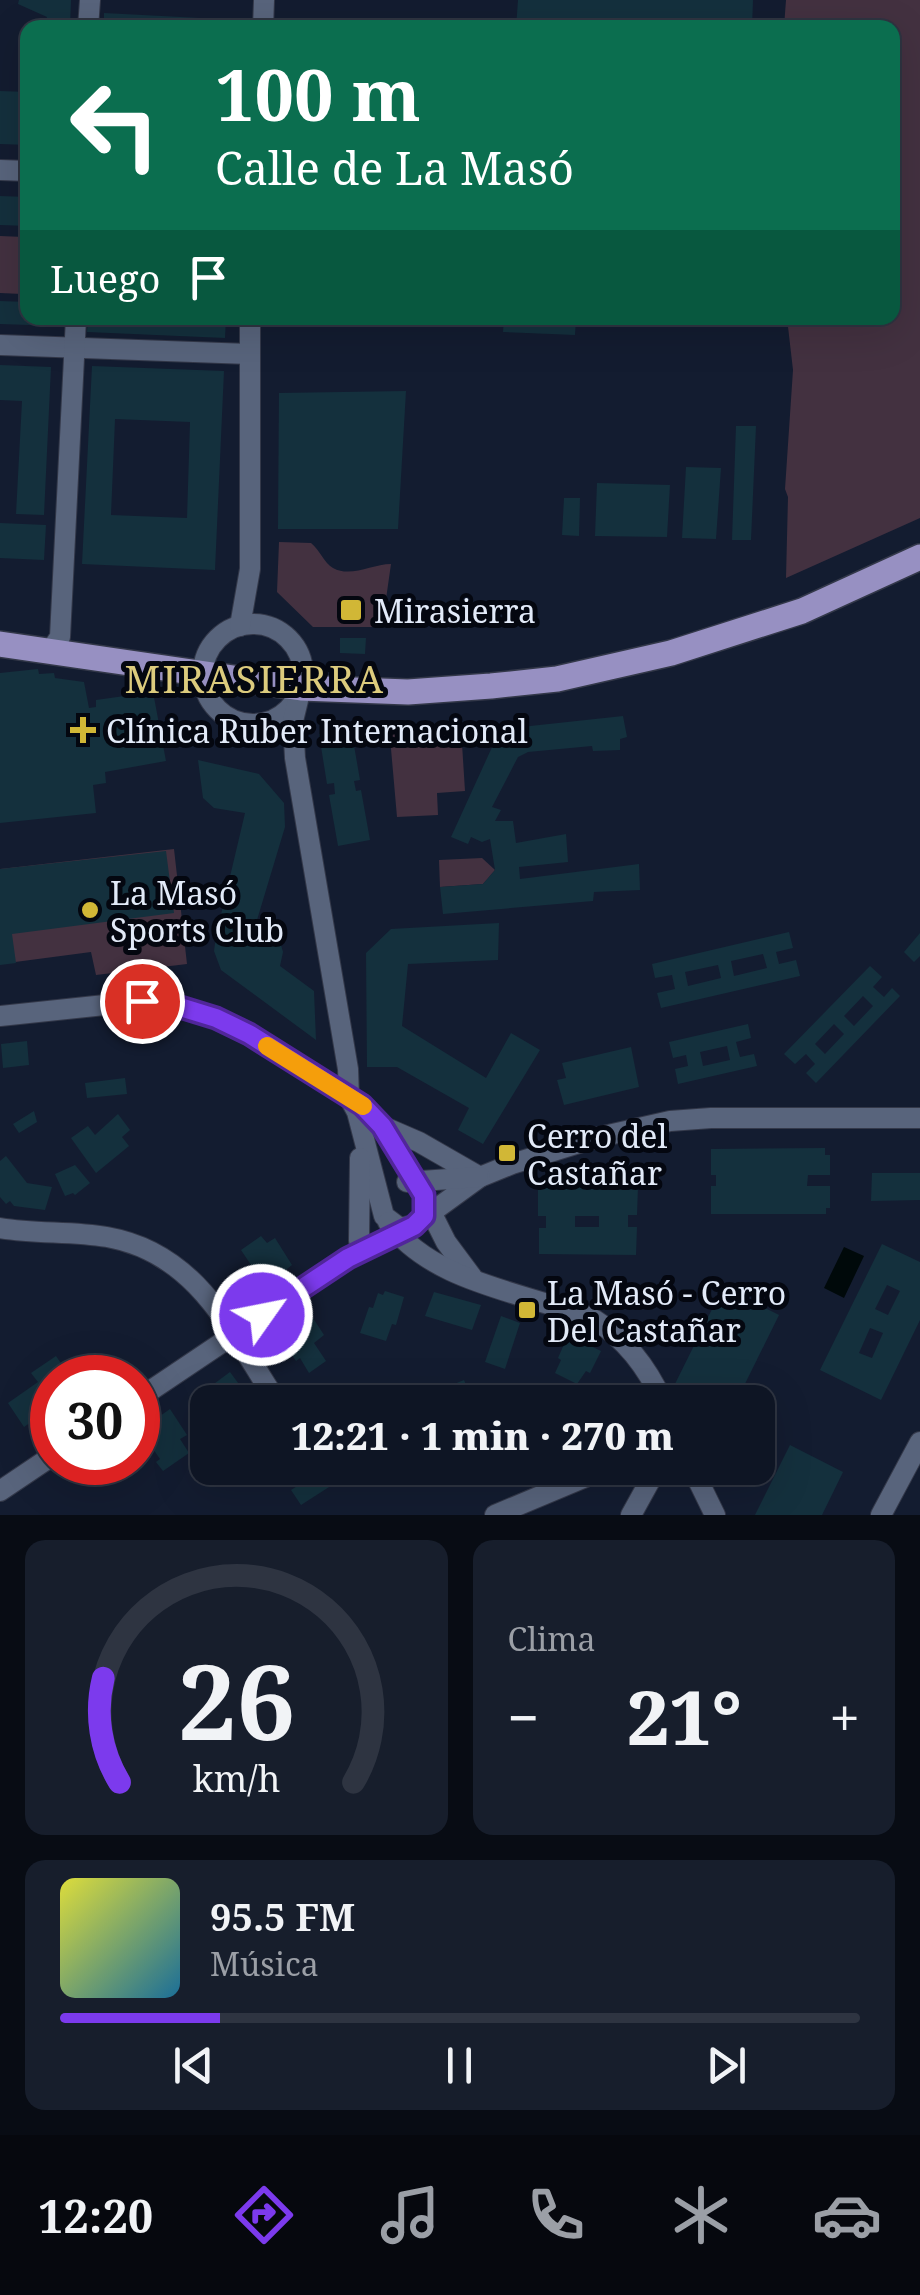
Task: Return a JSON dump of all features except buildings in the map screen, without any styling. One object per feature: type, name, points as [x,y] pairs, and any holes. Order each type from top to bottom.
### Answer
[{"type":"main road","points":[[302,680],[454,674],[608,653],[798,599],[920,543]]},
{"type":"main road","points":[[0,630],[56,644],[408,692],[558,678],[670,652],[802,612],[920,557]]},
{"type":"main road","points":[[0,644],[56,644]]},
{"type":"street","points":[[56,644],[76,325]]},
{"type":"street","points":[[240,626],[250,568],[250,325]]},
{"type":"street","points":[[0,345],[249,354]]},
{"type":"street","points":[[250,568],[265,625]]},
{"type":"street","points":[[302,680],[286,712],[269,721],[246,723],[224,714],[208,696],[205,666],[218,638],[240,626],[265,625],[292,642],[302,680],[294,721],[295,758],[348,1069],[349,1097],[355,1106],[369,1164],[405,1206],[442,1234],[473,1279]]},
{"type":"street","points":[[269,721],[284,733],[295,758]]},
{"type":"street","points":[[0,1016],[142,1001],[216,1018],[249,1034],[362,1105],[392,1133],[480,1177]]},
{"type":"street","points":[[160,1383],[357,1250],[405,1206],[549,1151],[670,1121],[920,1118]]},
{"type":"street","points":[[369,1164],[392,1133]]},
{"type":"street","points":[[392,1133],[405,1206],[422,1254]]},
{"type":"street","points":[[357,1250],[363,1136]]},
{"type":"street","points":[[357,1250],[405,1206],[452,1196],[480,1177]]},
{"type":"street","points":[[442,1234],[442,1217],[452,1196]]},
{"type":"street","points":[[0,1228],[106,1237],[154,1250],[198,1284],[266,1385]]},
{"type":"street","points":[[357,1250],[422,1254],[473,1279],[590,1318],[608,1329],[640,1360],[654,1385]]},
{"type":"street","points":[[881,1515],[920,1442]]},
{"type":"street","points":[[0,1491],[30,1471]]},
{"type":"street","points":[[495,1515],[566,1485]]},
{"type":"street","points":[[631,1515],[648,1485]]},
{"type":"street","points":[[700,1485],[715,1515]]},
{"type":"shaded area","points":[[786,0],[920,0],[920,518],[786,578],[785,489],[793,370],[788,325],[900,325],[900,20],[785,20]]},
{"type":"shaded area","points":[[0,236],[20,237],[20,294],[0,293]]},
{"type":"shaded area","points":[[279,542],[311,543],[330,566],[340,571],[391,564],[384,613],[378,627],[313,627],[277,592]]},
{"type":"shaded area","points":[[433,724],[434,729],[461,728],[465,791],[437,793],[438,815],[397,817],[389,726]]},
{"type":"shaded area","name":"La Masó Sports Club","points":[[174,849],[187,964],[96,975],[91,952],[0,964],[0,869]]},
{"type":"shaded area","points":[[482,858],[495,870],[483,884],[440,887],[439,860]]},
{"type":"shaded area","points":[[844,1247],[864,1256],[844,1298],[824,1288]]},
{"type":"slow traffic","points":[[267,1046],[363,1106]]},
{"type":"place","name":"Mirasierra","points":[[351,610]]},
{"type":"place","name":"Clínica Ruber Internacional","points":[[83,730]]},
{"type":"place","name":"La Masó Sports Club","points":[[90,910]]},
{"type":"place","name":"Cerro del Castañar","points":[[507,1153]]},
{"type":"place","name":"La Masó - Cerro Del Castañar","points":[[527,1310]]},
{"type":"district","name":"MIRASIERRA","points":[[255,678]]},
{"type":"route","points":[[142,1001],[216,1018],[249,1034],[362,1105],[382,1126],[424,1195],[424,1216],[414,1226],[348,1258],[262,1315]]}]
